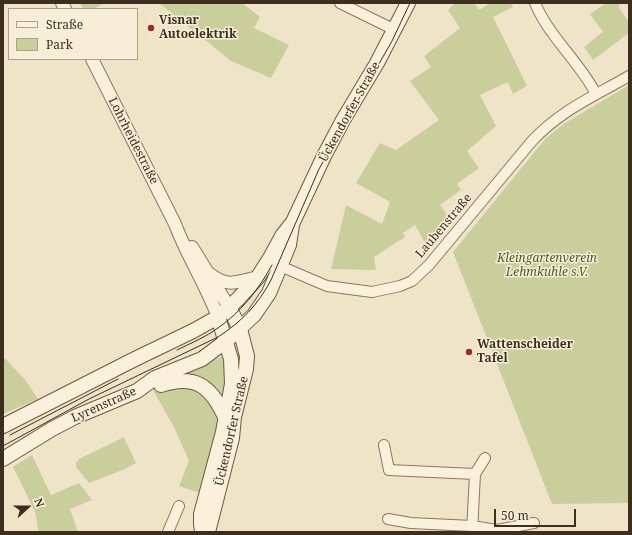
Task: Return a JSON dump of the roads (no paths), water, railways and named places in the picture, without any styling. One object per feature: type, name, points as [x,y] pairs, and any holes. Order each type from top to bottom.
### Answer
[{"type":"main road","name":"Ückendorfer Straße","points":[[202,532],[200,524],[202,514],[223,432],[232,384],[231,359],[218,317],[229,308],[258,277],[282,236],[293,222],[324,156],[395,30],[408,3]]},
{"type":"main road","name":"Ückendorfer Straße","points":[[226,341],[262,306],[289,246],[293,222]]},
{"type":"main road","name":"Ückendorfer Straße","points":[[208,532],[232,438],[234,417],[246,369],[247,356],[240,329],[229,308]]},
{"type":"main road","points":[[3,426],[218,317]]},
{"type":"main road","name":"Lyrenstraße","points":[[3,459],[52,429],[75,417],[137,391],[155,378],[202,360],[226,341]]},
{"type":"main road","name":"Ückendorfer Straße","points":[[137,391],[151,389],[178,380],[188,381],[203,386],[219,404],[225,417]]},
{"type":"street","points":[[340,3],[395,30]]},
{"type":"street","points":[[535,3],[541,17],[588,79],[596,94]]},
{"type":"street","name":"Lohrheidestraße","points":[[93,60],[175,224],[212,300],[218,317]]},
{"type":"street","name":"Laubenstraße","points":[[280,266],[327,286],[372,292],[400,286],[412,281],[429,264],[545,127],[578,104],[629,76]]},
{"type":"street","name":"Lohrheidestraße","points":[[175,224],[186,236],[229,308]]},
{"type":"street","name":"Lohrheidestraße","points":[[208,272],[220,281],[230,283],[258,277]]},
{"type":"street","points":[[384,445],[388,470],[475,474]]},
{"type":"street","points":[[472,529],[475,474],[485,458]]},
{"type":"street","points":[[168,532],[179,506]]},
{"type":"street","points":[[388,519],[411,523],[497,530],[534,523]]},
{"type":"tram line","points":[[3,446],[89,399],[218,337],[241,319],[255,305],[271,280],[319,169],[392,41],[410,3]]},
{"type":"tram line","points":[[177,350],[218,328],[234,315],[249,300],[272,265]]},
{"type":"tram line","points":[[10,435],[118,379]]},
{"type":"place","name":"Visnar Autoelektrik","points":[[151,28]]},
{"type":"place","name":"Wattenscheider Tafel","points":[[469,352]]},
{"type":"park label","name":"Kleingartenverein Lehmkuhle s.V.","points":[[547,266]]}]
